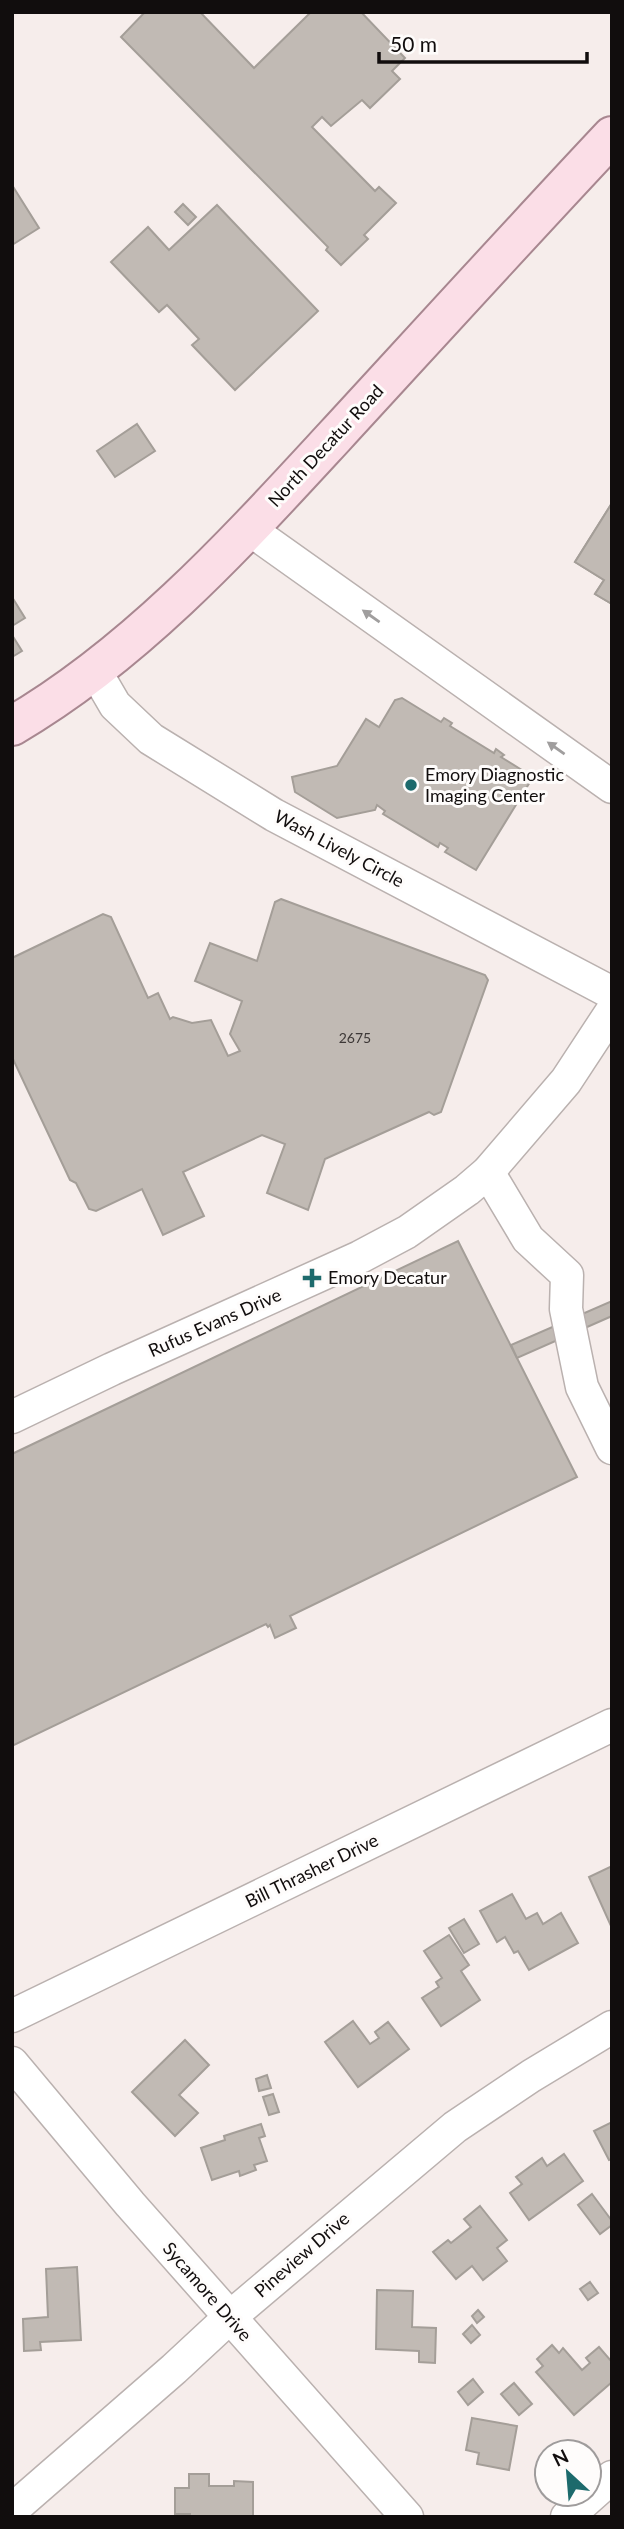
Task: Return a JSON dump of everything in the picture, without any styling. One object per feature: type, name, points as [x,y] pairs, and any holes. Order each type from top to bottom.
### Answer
[{"type":"main road","name":"North Decatur Road","points":[[12,726],[94,669],[161,613],[249,529],[612,136]]},
{"type":"street","points":[[249,529],[612,787]]},
{"type":"street","name":"Wash Lively Circle","points":[[94,669],[115,705],[151,739],[274,815],[612,993]]},
{"type":"street","name":"Rufus Evans Drive","points":[[12,1417],[360,1257],[407,1232],[488,1172],[566,1081],[612,1011]]},
{"type":"street","points":[[488,1172],[528,1239],[567,1275],[566,1309],[582,1387],[612,1448]]},
{"type":"street","name":"Bill Thrasher Drive","points":[[12,2016],[612,1726]]},
{"type":"street","name":"Pineview Drive","points":[[12,2511],[229,2318],[455,2127],[531,2076],[612,2027]]},
{"type":"street","name":"Sycamore Drive","points":[[12,2063],[229,2318],[407,2517]]},
{"type":"street","points":[[567,2517],[612,2477]]},
{"type":"building","points":[[145,12],[200,12],[254,68],[311,12],[361,12],[405,58],[392,71],[400,79],[370,108],[362,100],[331,126],[322,117],[312,127],[375,191],[379,187],[396,203],[364,235],[368,239],[341,265],[326,250],[328,247],[121,37]]},
{"type":"building","points":[[12,185],[39,228],[12,245]]},
{"type":"building","points":[[183,204],[196,217],[188,225],[175,212]]},
{"type":"building","points":[[217,205],[318,311],[235,390],[192,345],[199,339],[167,305],[159,312],[111,262],[148,227],[169,250]]},
{"type":"building","points":[[137,424],[155,451],[115,477],[97,451]]},
{"type":"building","points":[[612,503],[612,604],[595,594],[604,580],[575,562]]},
{"type":"building","points":[[612,503],[612,604],[595,594],[604,580],[575,562]]},
{"type":"building","points":[[12,597],[25,618],[12,626]]},
{"type":"building","points":[[12,635],[22,651],[12,657]]},
{"type":"building","name":"Emory Diagnostic Imaging Center","points":[[402,698],[441,722],[444,718],[452,723],[450,726],[494,753],[496,749],[504,755],[501,757],[533,777],[476,870],[445,852],[448,848],[440,843],[438,847],[383,814],[385,811],[377,805],[375,810],[337,818],[295,792],[292,777],[337,766],[366,719],[379,727],[395,700]]},
{"type":"building","points":[[281,899],[485,975],[488,980],[441,1112],[434,1115],[429,1112],[325,1159],[308,1210],[267,1193],[285,1144],[262,1135],[183,1172],[204,1216],[163,1235],[142,1189],[96,1211],[89,1209],[76,1183],[70,1180],[12,1057],[12,958],[103,914],[111,917],[148,998],[158,993],[170,1019],[173,1017],[192,1023],[211,1020],[228,1056],[240,1051],[230,1034],[242,1001],[195,981],[210,943],[257,961],[275,902]]},
{"type":"building","points":[[458,1241],[577,1477],[290,1616],[296,1628],[275,1638],[270,1625],[268,1627],[266,1624],[12,1746],[12,1454]]},
{"type":"building","points":[[612,1301],[612,1316],[517,1358],[511,1345]]},
{"type":"building","points":[[612,1866],[612,1926],[611,1926],[589,1877]]},
{"type":"building","points":[[512,1894],[526,1919],[537,1913],[543,1924],[561,1913],[578,1943],[529,1970],[518,1951],[514,1953],[505,1937],[497,1942],[480,1911]]},
{"type":"building","points":[[464,1919],[479,1944],[464,1953],[449,1928]]},
{"type":"building","points":[[449,1935],[469,1965],[461,1971],[480,2000],[441,2026],[422,1998],[439,1987],[436,1982],[442,1978],[424,1951]]},
{"type":"building","points":[[353,2021],[370,2044],[379,2038],[375,2032],[388,2022],[409,2049],[358,2087],[325,2042]]},
{"type":"building","points":[[185,2040],[209,2065],[179,2095],[198,2113],[175,2136],[132,2092]]},
{"type":"building","points":[[267,2075],[271,2088],[259,2091],[256,2079]]},
{"type":"building","points":[[273,2094],[279,2112],[269,2115],[263,2097]]},
{"type":"building","points":[[612,2122],[612,2159],[609,2160],[594,2131]]},
{"type":"building","points":[[261,2124],[265,2136],[259,2138],[267,2161],[254,2165],[256,2170],[240,2176],[239,2171],[212,2180],[201,2148],[225,2140],[224,2136]]},
{"type":"building","points":[[564,2154],[583,2181],[529,2220],[510,2193],[522,2184],[516,2177],[542,2158],[547,2166]]},
{"type":"building","points":[[592,2194],[612,2221],[612,2225],[600,2234],[578,2205]]},
{"type":"building","points":[[480,2206],[507,2240],[497,2248],[507,2261],[483,2280],[472,2266],[456,2279],[433,2252],[448,2240],[451,2243],[471,2227],[464,2219]]},
{"type":"building","points":[[77,2267],[81,2340],[40,2342],[41,2350],[24,2351],[23,2319],[48,2317],[46,2269]]},
{"type":"building","points":[[590,2282],[598,2293],[588,2300],[580,2289]]},
{"type":"building","points":[[377,2290],[413,2291],[412,2327],[436,2328],[435,2363],[419,2362],[419,2351],[376,2349]]},
{"type":"building","points":[[478,2310],[484,2317],[477,2323],[472,2316]]},
{"type":"building","points":[[472,2325],[480,2335],[471,2343],[463,2334]]},
{"type":"building","points":[[552,2345],[559,2353],[563,2348],[582,2370],[590,2363],[586,2358],[599,2347],[612,2362],[612,2382],[574,2415],[536,2372],[543,2366],[537,2359]]},
{"type":"building","points":[[473,2379],[483,2392],[468,2405],[458,2392]]},
{"type":"building","points":[[514,2383],[532,2404],[519,2415],[501,2394]]},
{"type":"building","points":[[472,2418],[517,2426],[509,2470],[477,2464],[479,2453],[466,2450]]},
{"type":"building","points":[[189,2474],[209,2474],[209,2486],[234,2486],[234,2481],[253,2482],[253,2516],[190,2517],[190,2514],[175,2514],[175,2488],[189,2488]]},
{"type":"place","name":"Emory Diagnostic Imaging Center","points":[[411,785]]},
{"type":"place","name":"Emory Decatur","points":[[312,1278]]}]
